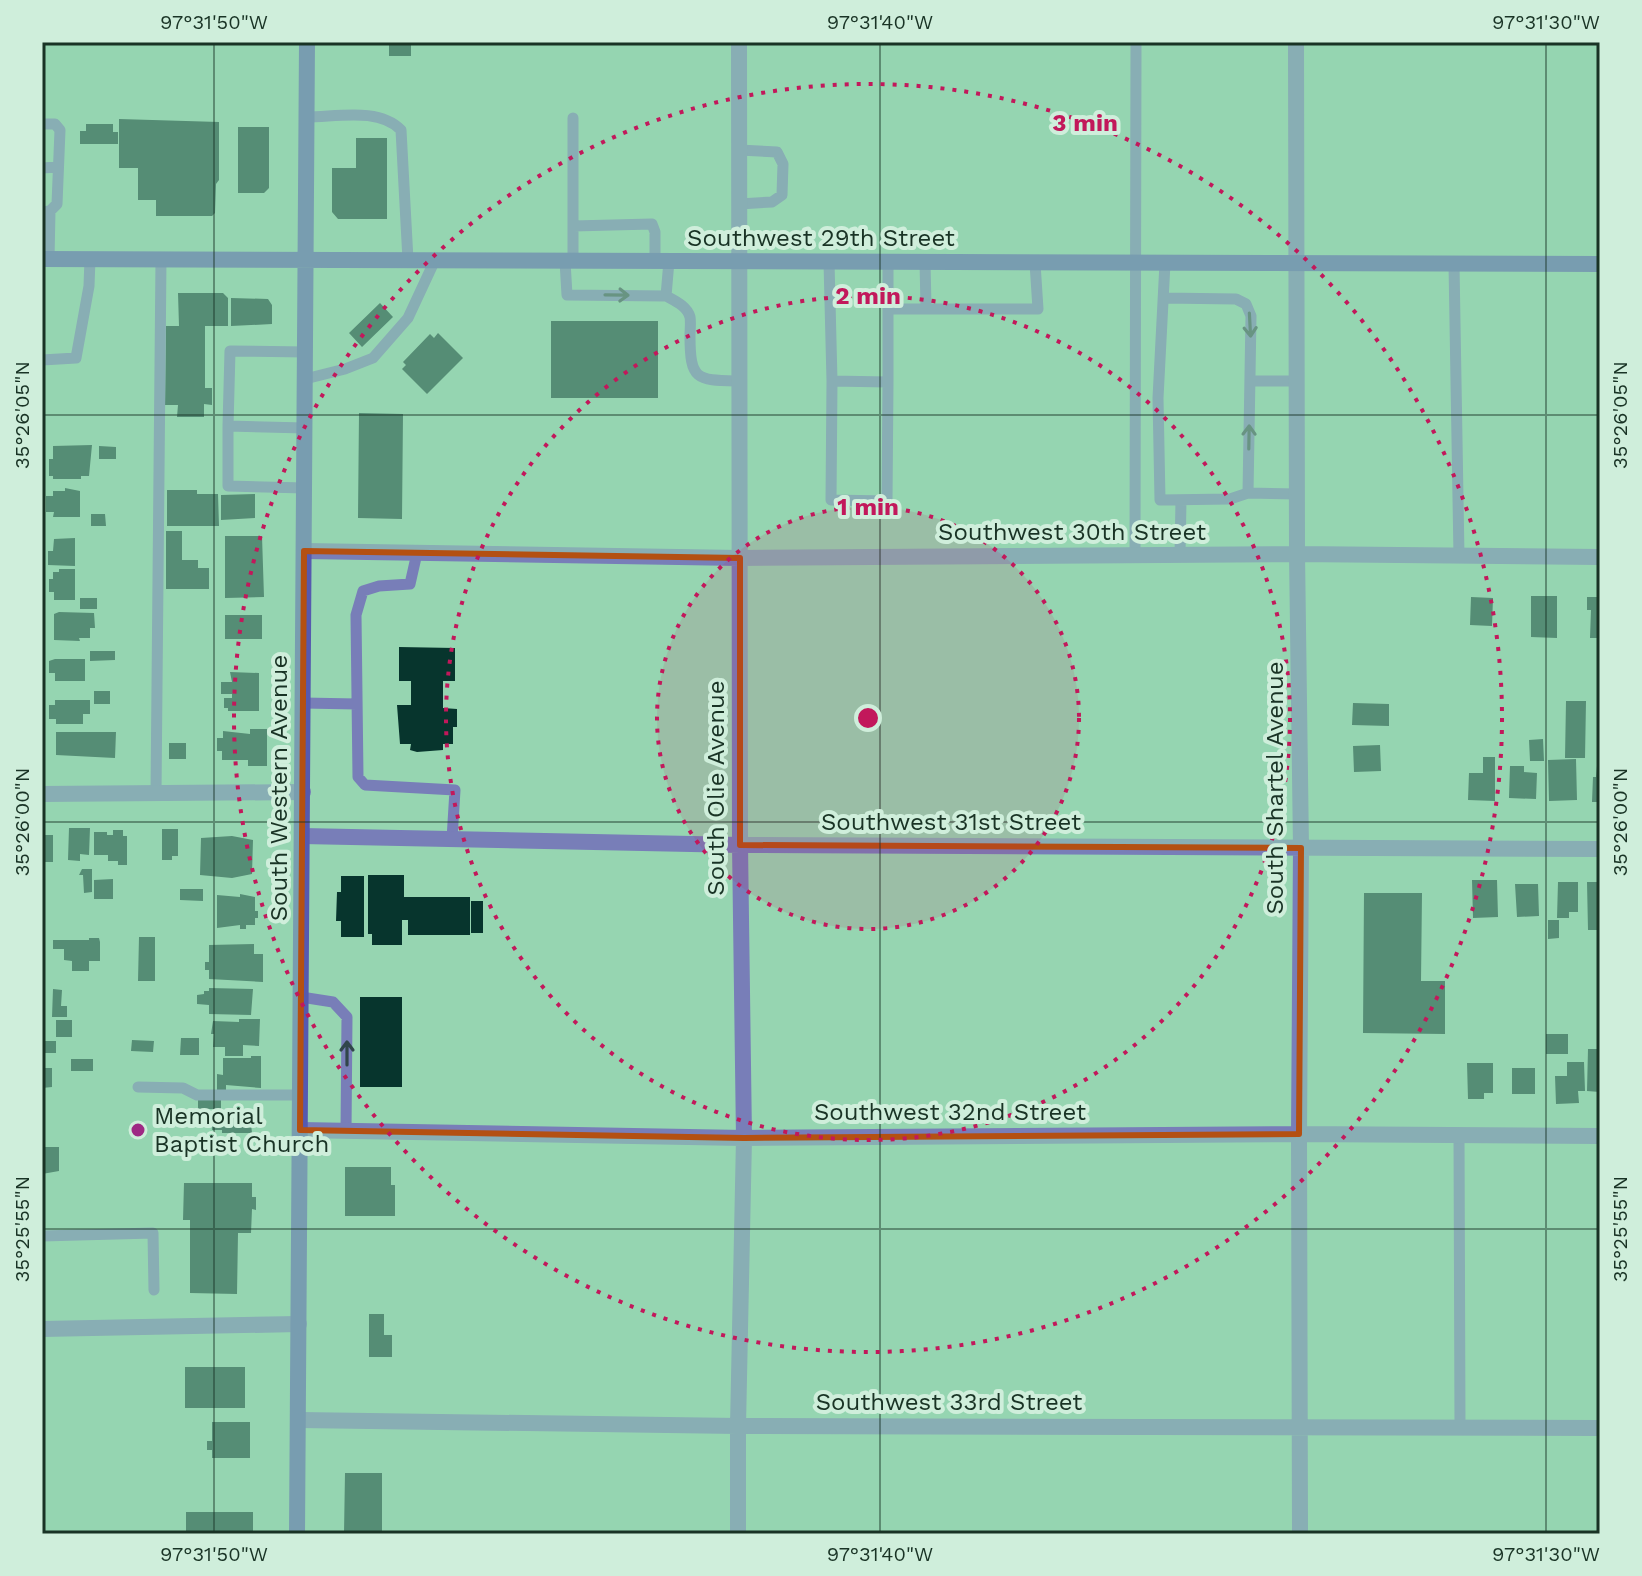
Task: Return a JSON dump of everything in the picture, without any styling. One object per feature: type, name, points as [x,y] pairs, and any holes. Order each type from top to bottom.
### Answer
[{"type":"main road","name":"South Western Avenue","points":[[297,1534],[307,42]]},
{"type":"main road","name":"Southwest 29th Street","points":[[46,259],[1600,264]]},
{"type":"street","name":"South Olie Avenue","points":[[738,1534],[744,1138],[740,845],[739,42]]},
{"type":"street","name":"South Shartel Avenue","points":[[1296,42],[1301,848],[1300,1534]]},
{"type":"street","name":"Southwest 30th Street","points":[[304,551],[740,558],[1297,554],[1600,557]]},
{"type":"street","points":[[42,794],[303,792]]},
{"type":"street","name":"Southwest 31st Street","points":[[302,836],[740,845],[1600,849]]},
{"type":"street","name":"Southwest 32nd Street","points":[[300,1130],[744,1138],[1299,1134],[1600,1136]]},
{"type":"street","points":[[42,1329],[299,1324]]},
{"type":"street","name":"Southwest 33rd Street","points":[[299,1420],[738,1426],[1600,1428]]},
{"type":"lane","points":[[1135,555],[1136,42]]},
{"type":"lane","points":[[307,117],[375,116],[393,121],[401,130],[408,260]]},
{"type":"lane","points":[[573,118],[573,226],[567,295],[666,296],[683,306],[690,316],[690,363],[694,373],[709,380],[739,381]]},
{"type":"lane","points":[[42,124],[55,124],[60,130],[57,204],[46,211],[46,259]]},
{"type":"lane","points":[[739,150],[777,152],[783,164],[782,195],[772,202],[739,204]]},
{"type":"lane","points":[[42,168],[58,167]]},
{"type":"lane","points":[[573,226],[652,224],[662,261],[666,296]]},
{"type":"lane","points":[[42,360],[76,358],[89,286],[90,259]]},
{"type":"lane","points":[[156,794],[161,259]]},
{"type":"lane","points":[[305,379],[373,358],[408,318],[435,260]]},
{"type":"lane","points":[[829,262],[831,500],[887,501],[888,262]]},
{"type":"lane","points":[[925,262],[926,307]]},
{"type":"lane","points":[[888,309],[1038,309],[1035,263]]},
{"type":"lane","points":[[1165,263],[1158,398],[1160,500],[1230,499],[1248,493],[1297,494]]},
{"type":"lane","points":[[1454,264],[1459,556]]},
{"type":"lane","points":[[1164,298],[1236,299],[1246,304],[1251,316],[1248,493]]},
{"type":"lane","points":[[305,488],[228,486],[228,426],[230,351],[306,352]]},
{"type":"lane","points":[[832,381],[888,382]]},
{"type":"lane","points":[[1250,381],[1297,381]]},
{"type":"lane","points":[[228,426],[305,428]]},
{"type":"lane","points":[[1180,555],[1181,500]]},
{"type":"lane","points":[[417,553],[410,584],[379,586],[363,591],[356,615],[358,777],[365,785],[455,790],[452,839]]},
{"type":"lane","points":[[303,703],[357,704]]},
{"type":"lane","points":[[301,997],[333,1002],[347,1017],[346,1131]]},
{"type":"lane","points":[[138,1087],[183,1088],[197,1095],[300,1095]]},
{"type":"lane","points":[[1459,1134],[1460,1427]]},
{"type":"lane","points":[[42,1236],[153,1233],[154,1290]]},
{"type":"highlighted area","points":[[304,551],[740,558],[740,845],[1301,848],[1299,1134],[744,1138],[300,1130]]},
{"type":"building","points":[[389,42],[411,42],[411,56],[389,56]]},
{"type":"building","points":[[119,119],[219,122],[219,180],[212,216],[156,216],[156,200],[138,200],[138,168],[119,168]]},
{"type":"building","points":[[86,124],[113,124],[113,132],[118,132],[118,144],[80,144],[80,131],[86,131]]},
{"type":"building","points":[[238,127],[269,127],[269,188],[264,193],[238,193]]},
{"type":"building","points":[[356,138],[387,138],[387,219],[338,219],[332,212],[332,168],[356,168]]},
{"type":"building","points":[[178,293],[223,293],[228,298],[228,326],[205,326],[205,388],[212,388],[212,405],[204,404],[204,417],[177,417],[178,405],[165,405],[166,326],[179,326]]},
{"type":"building","points":[[231,298],[268,299],[272,305],[272,324],[231,326]]},
{"type":"building","points":[[380,303],[393,317],[362,347],[349,333]]},
{"type":"building","points":[[551,321],[658,321],[658,398],[551,398]]},
{"type":"building","points":[[438,333],[463,358],[427,394],[402,369],[406,365],[403,362],[430,334],[434,338]]},
{"type":"building","points":[[359,413],[403,414],[402,519],[358,518]]},
{"type":"building","points":[[92,445],[89,476],[53,479],[49,476],[53,446]]},
{"type":"building","points":[[99,446],[116,447],[116,459],[99,459]]},
{"type":"building","points":[[65,488],[80,491],[80,517],[53,517],[54,512],[46,512],[46,496],[53,496],[53,491],[65,491]]},
{"type":"building","points":[[167,490],[218,494],[219,526],[167,526]]},
{"type":"building","points":[[255,494],[255,518],[221,520],[221,495]]},
{"type":"building","points":[[91,514],[105,514],[106,526],[91,526]]},
{"type":"building","points":[[166,531],[182,531],[182,560],[198,560],[198,568],[209,568],[209,589],[166,589]]},
{"type":"building","points":[[225,536],[262,536],[264,597],[225,598]]},
{"type":"building","points":[[75,538],[75,566],[48,565],[48,551],[53,551],[54,539]]},
{"type":"building","points":[[59,569],[75,569],[75,600],[54,600],[54,592],[49,592],[49,579],[53,579],[53,572],[59,572]]},
{"type":"building","points":[[1531,596],[1557,596],[1557,638],[1531,637]]},
{"type":"building","points":[[1471,597],[1493,598],[1492,626],[1470,625]]},
{"type":"building","points":[[1587,597],[1600,597],[1600,638],[1590,638],[1591,610],[1587,610]]},
{"type":"building","points":[[80,598],[97,598],[97,609],[80,609]]},
{"type":"building","points":[[94,613],[95,628],[90,628],[90,638],[79,638],[80,641],[54,640],[54,614]]},
{"type":"building","points":[[225,615],[262,615],[262,639],[225,639]]},
{"type":"building","points":[[399,647],[455,648],[455,681],[443,681],[443,708],[457,709],[457,727],[453,727],[453,744],[443,744],[443,750],[417,752],[410,750],[411,744],[400,744],[397,705],[411,705],[411,681],[399,681]]},
{"type":"building","points":[[90,651],[115,651],[115,660],[90,661]]},
{"type":"building","points":[[85,659],[85,681],[55,681],[55,673],[49,673],[49,661]]},
{"type":"building","points":[[230,672],[259,673],[259,711],[228,711],[224,708],[224,698],[232,698],[232,694],[221,694],[221,682],[232,682]]},
{"type":"building","points":[[94,691],[110,691],[110,704],[94,704]]},
{"type":"building","points":[[55,700],[90,700],[90,714],[83,714],[83,724],[56,724],[56,719],[49,719],[49,705],[55,705]]},
{"type":"building","points":[[1566,701],[1586,701],[1585,758],[1565,758]]},
{"type":"building","points":[[1353,703],[1389,704],[1389,726],[1352,725]]},
{"type":"building","points":[[250,729],[267,729],[267,766],[248,766],[248,760],[222,760],[222,751],[217,751],[217,738],[223,738],[223,731],[250,734]]},
{"type":"building","points":[[56,732],[116,732],[115,758],[56,755]]},
{"type":"building","points":[[1543,739],[1544,761],[1530,761],[1529,740]]},
{"type":"building","points":[[169,743],[186,743],[186,759],[169,759]]},
{"type":"building","points":[[1380,745],[1381,771],[1354,772],[1353,746]]},
{"type":"building","points":[[1483,757],[1495,757],[1495,801],[1468,800],[1469,773],[1483,773]]},
{"type":"building","points":[[1576,759],[1577,800],[1549,801],[1548,760]]},
{"type":"building","points":[[1510,766],[1524,766],[1524,772],[1537,773],[1536,799],[1509,798]]},
{"type":"building","points":[[1597,766],[1600,766],[1600,802],[1592,802],[1593,777],[1596,777]]},
{"type":"building","points":[[69,828],[90,828],[89,855],[80,854],[80,861],[68,860]]},
{"type":"building","points":[[162,829],[178,829],[178,856],[172,856],[172,860],[162,860]]},
{"type":"building","points":[[113,830],[123,830],[123,836],[127,836],[127,865],[108,861],[108,855],[94,855],[94,832],[113,835]]},
{"type":"building","points":[[42,835],[53,835],[53,862],[42,862]]},
{"type":"building","points":[[232,836],[253,840],[252,874],[232,878],[200,875],[201,838]]},
{"type":"building","points":[[82,869],[92,869],[92,892],[84,893],[83,875],[79,875]]},
{"type":"building","points":[[368,875],[404,875],[404,897],[470,897],[470,935],[408,935],[408,920],[402,920],[402,945],[372,945],[372,934],[368,934]]},
{"type":"building","points":[[341,876],[364,876],[364,937],[341,937],[341,921],[336,921]]},
{"type":"building","points":[[113,879],[113,899],[94,899],[94,880]]},
{"type":"building","points":[[1472,880],[1497,880],[1498,917],[1473,918]]},
{"type":"building","points":[[1558,882],[1578,882],[1578,912],[1569,912],[1569,918],[1557,918]]},
{"type":"building","points":[[1587,882],[1600,882],[1600,930],[1588,930]]},
{"type":"building","points":[[1515,884],[1538,884],[1539,916],[1517,917]]},
{"type":"building","points":[[180,889],[203,889],[203,901],[180,900]]},
{"type":"building","points":[[1364,893],[1422,893],[1421,981],[1445,981],[1445,1034],[1363,1033]]},
{"type":"building","points":[[240,894],[255,897],[258,918],[255,918],[255,925],[246,925],[246,929],[240,929],[240,925],[217,928],[217,895],[240,897]]},
{"type":"building","points":[[471,901],[483,901],[483,933],[471,933]]},
{"type":"building","points":[[1548,920],[1559,920],[1559,938],[1548,939]]},
{"type":"building","points":[[139,937],[155,937],[155,981],[138,981]]},
{"type":"building","points":[[99,938],[100,961],[89,961],[89,971],[72,971],[72,961],[64,960],[64,949],[53,949],[53,940]]},
{"type":"building","points":[[254,944],[254,954],[263,954],[263,982],[209,979],[205,962],[209,962],[209,945]]},
{"type":"building","points":[[209,988],[253,989],[251,1015],[209,1014],[209,1005],[197,1004],[197,995],[204,994]]},
{"type":"building","points":[[53,989],[62,990],[61,1006],[67,1006],[67,1017],[52,1017]]},
{"type":"building","points":[[360,997],[402,997],[402,1087],[360,1087]]},
{"type":"building","points":[[239,1019],[260,1019],[259,1046],[243,1045],[243,1056],[225,1056],[225,1047],[213,1047],[213,1021],[239,1022]]},
{"type":"building","points":[[56,1020],[72,1020],[72,1037],[56,1037]]},
{"type":"building","points":[[1546,1034],[1568,1034],[1568,1054],[1546,1054]]},
{"type":"building","points":[[181,1038],[199,1038],[199,1055],[180,1055]]},
{"type":"building","points":[[132,1040],[154,1041],[153,1052],[131,1051]]},
{"type":"building","points":[[42,1041],[56,1041],[56,1053],[42,1053]]},
{"type":"building","points":[[1588,1049],[1600,1049],[1600,1092],[1587,1091]]},
{"type":"building","points":[[261,1056],[261,1088],[226,1085],[226,1090],[217,1090],[217,1074],[223,1075],[223,1058]]},
{"type":"building","points":[[71,1059],[93,1059],[93,1071],[71,1071]]},
{"type":"building","points":[[1567,1062],[1584,1062],[1585,1091],[1578,1091],[1579,1103],[1556,1104],[1555,1076],[1567,1076]]},
{"type":"building","points":[[1467,1063],[1493,1063],[1493,1093],[1484,1093],[1484,1099],[1468,1099]]},
{"type":"building","points":[[42,1068],[52,1068],[52,1087],[42,1088]]},
{"type":"building","points":[[1512,1068],[1535,1068],[1535,1094],[1512,1094]]},
{"type":"building","points":[[198,1099],[221,1099],[221,1109],[198,1109]]},
{"type":"building","points":[[251,1109],[251,1118],[255,1118],[255,1124],[251,1124],[252,1133],[212,1130],[211,1112]]},
{"type":"building","points":[[42,1147],[59,1147],[59,1171],[42,1174]]},
{"type":"building","points":[[345,1167],[391,1167],[391,1185],[395,1185],[395,1216],[345,1216]]},
{"type":"building","points":[[184,1183],[252,1183],[256,1210],[252,1209],[251,1233],[238,1233],[237,1294],[190,1293],[190,1220],[183,1220]]},
{"type":"building","points":[[369,1314],[384,1314],[384,1335],[392,1335],[392,1357],[369,1357]]},
{"type":"building","points":[[185,1367],[245,1367],[245,1408],[185,1408]]},
{"type":"building","points":[[212,1422],[250,1422],[250,1458],[212,1458],[212,1450],[207,1450],[207,1441],[212,1441]]},
{"type":"building","points":[[345,1473],[382,1473],[382,1534],[344,1534]]},
{"type":"building","points":[[186,1512],[253,1512],[253,1534],[186,1534]]},
{"type":"place","name":"Memorial Baptist Church","points":[[138,1130]]}]
